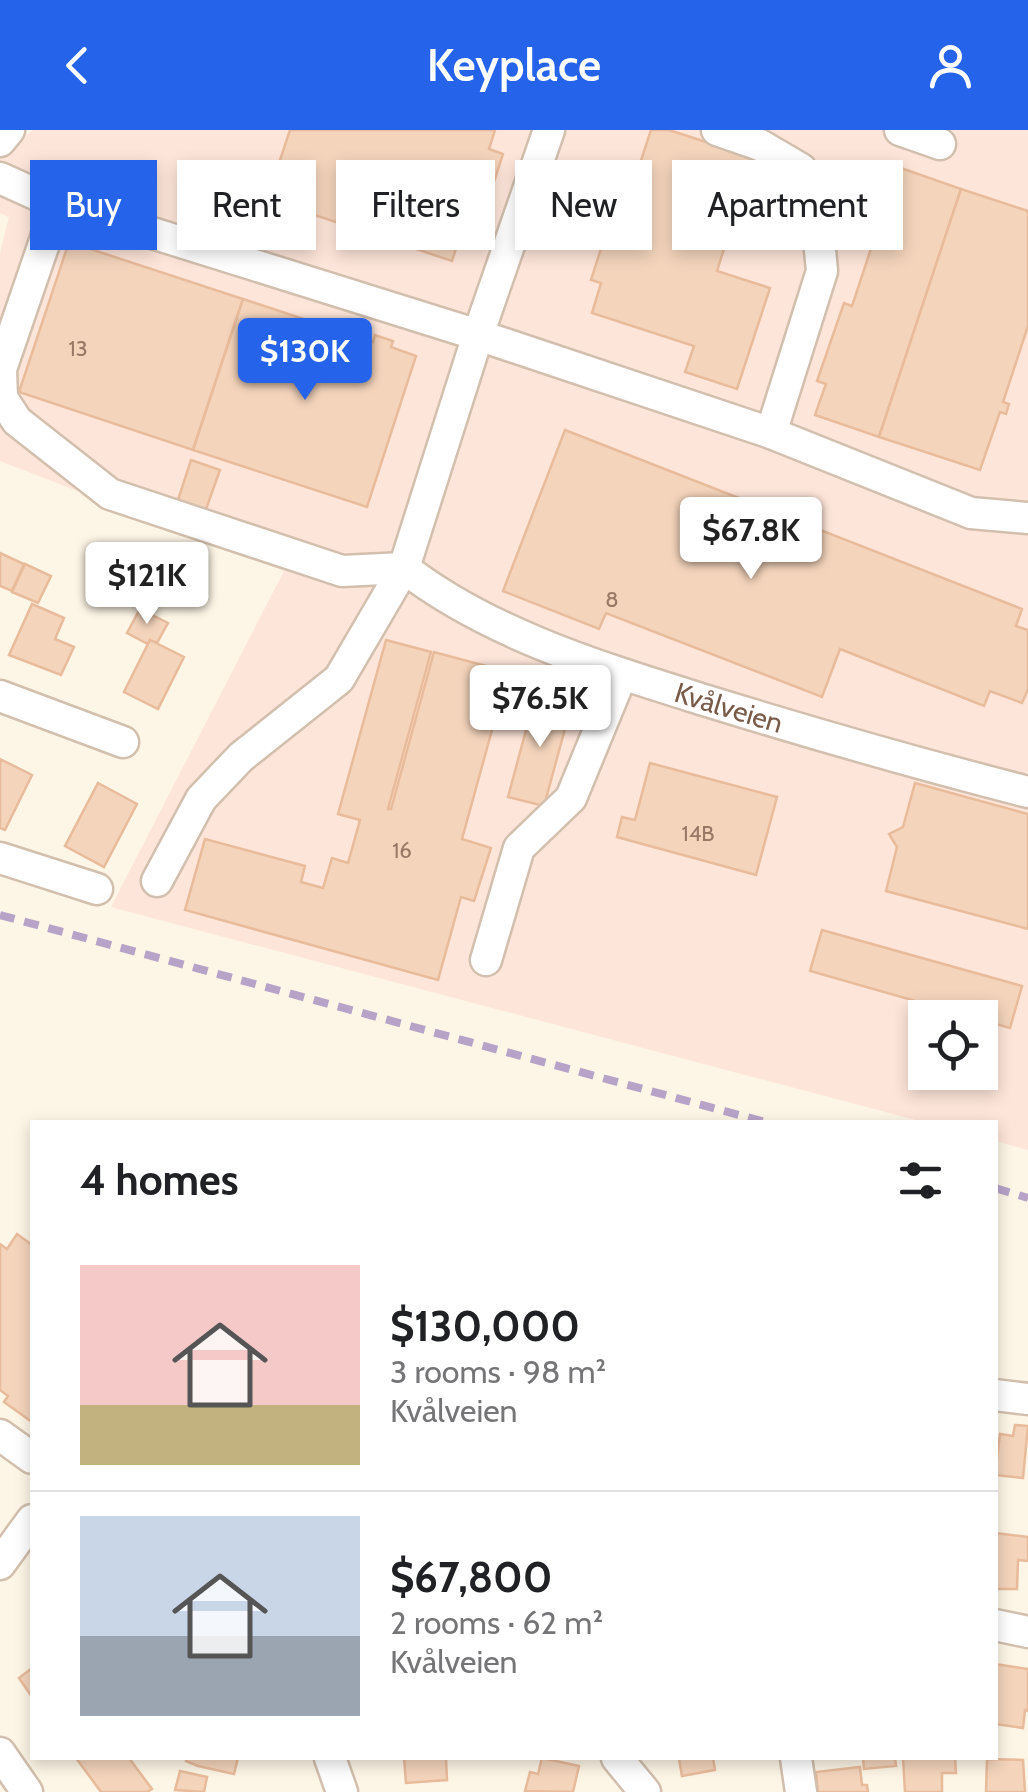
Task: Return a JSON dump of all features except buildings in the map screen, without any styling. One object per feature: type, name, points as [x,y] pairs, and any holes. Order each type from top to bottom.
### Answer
[{"type":"street","points":[[0,142],[9,130]]},
{"type":"street","points":[[157,882],[201,799],[241,757],[338,679],[404,568],[549,130]]},
{"type":"street","points":[[717,130],[760,144],[800,169],[815,197],[822,270],[771,433]]},
{"type":"street","points":[[900,130],[940,144]]},
{"type":"street","points":[[0,178],[30,192]]},
{"type":"street","points":[[157,235],[478,335],[771,433],[971,513],[1028,518]]},
{"type":"street","points":[[42,250],[1,369],[2,398],[16,420],[110,494],[342,571],[404,568]]},
{"type":"street","name":"Kvålveien","points":[[404,568],[440,596],[525,636],[622,674],[897,758],[1028,792]]},
{"type":"street","points":[[486,960],[519,848],[571,798],[622,674]]},
{"type":"street","points":[[0,696],[123,742]]},
{"type":"street","points":[[0,858],[98,889]]},
{"type":"street","points":[[998,1395],[1028,1399]]},
{"type":"street","points":[[0,1434],[30,1456]]},
{"type":"street","points":[[0,1564],[30,1523]]},
{"type":"street","points":[[998,1627],[1028,1632]]},
{"type":"street","points":[[0,1753],[27,1792]]},
{"type":"street","points":[[331,1760],[342,1792]]},
{"type":"street","points":[[620,1760],[645,1792]]},
{"type":"street","points":[[796,1760],[801,1792]]},
{"type":"shaded area","points":[[33,130],[1028,130],[1028,1150],[998,1142],[998,1120],[915,1120],[111,907],[284,571],[0,461],[0,253],[9,217],[0,213],[0,158]]},
{"type":"railway","points":[[0,915],[758,1120]]},
{"type":"railway","points":[[998,1189],[1028,1198]]}]
